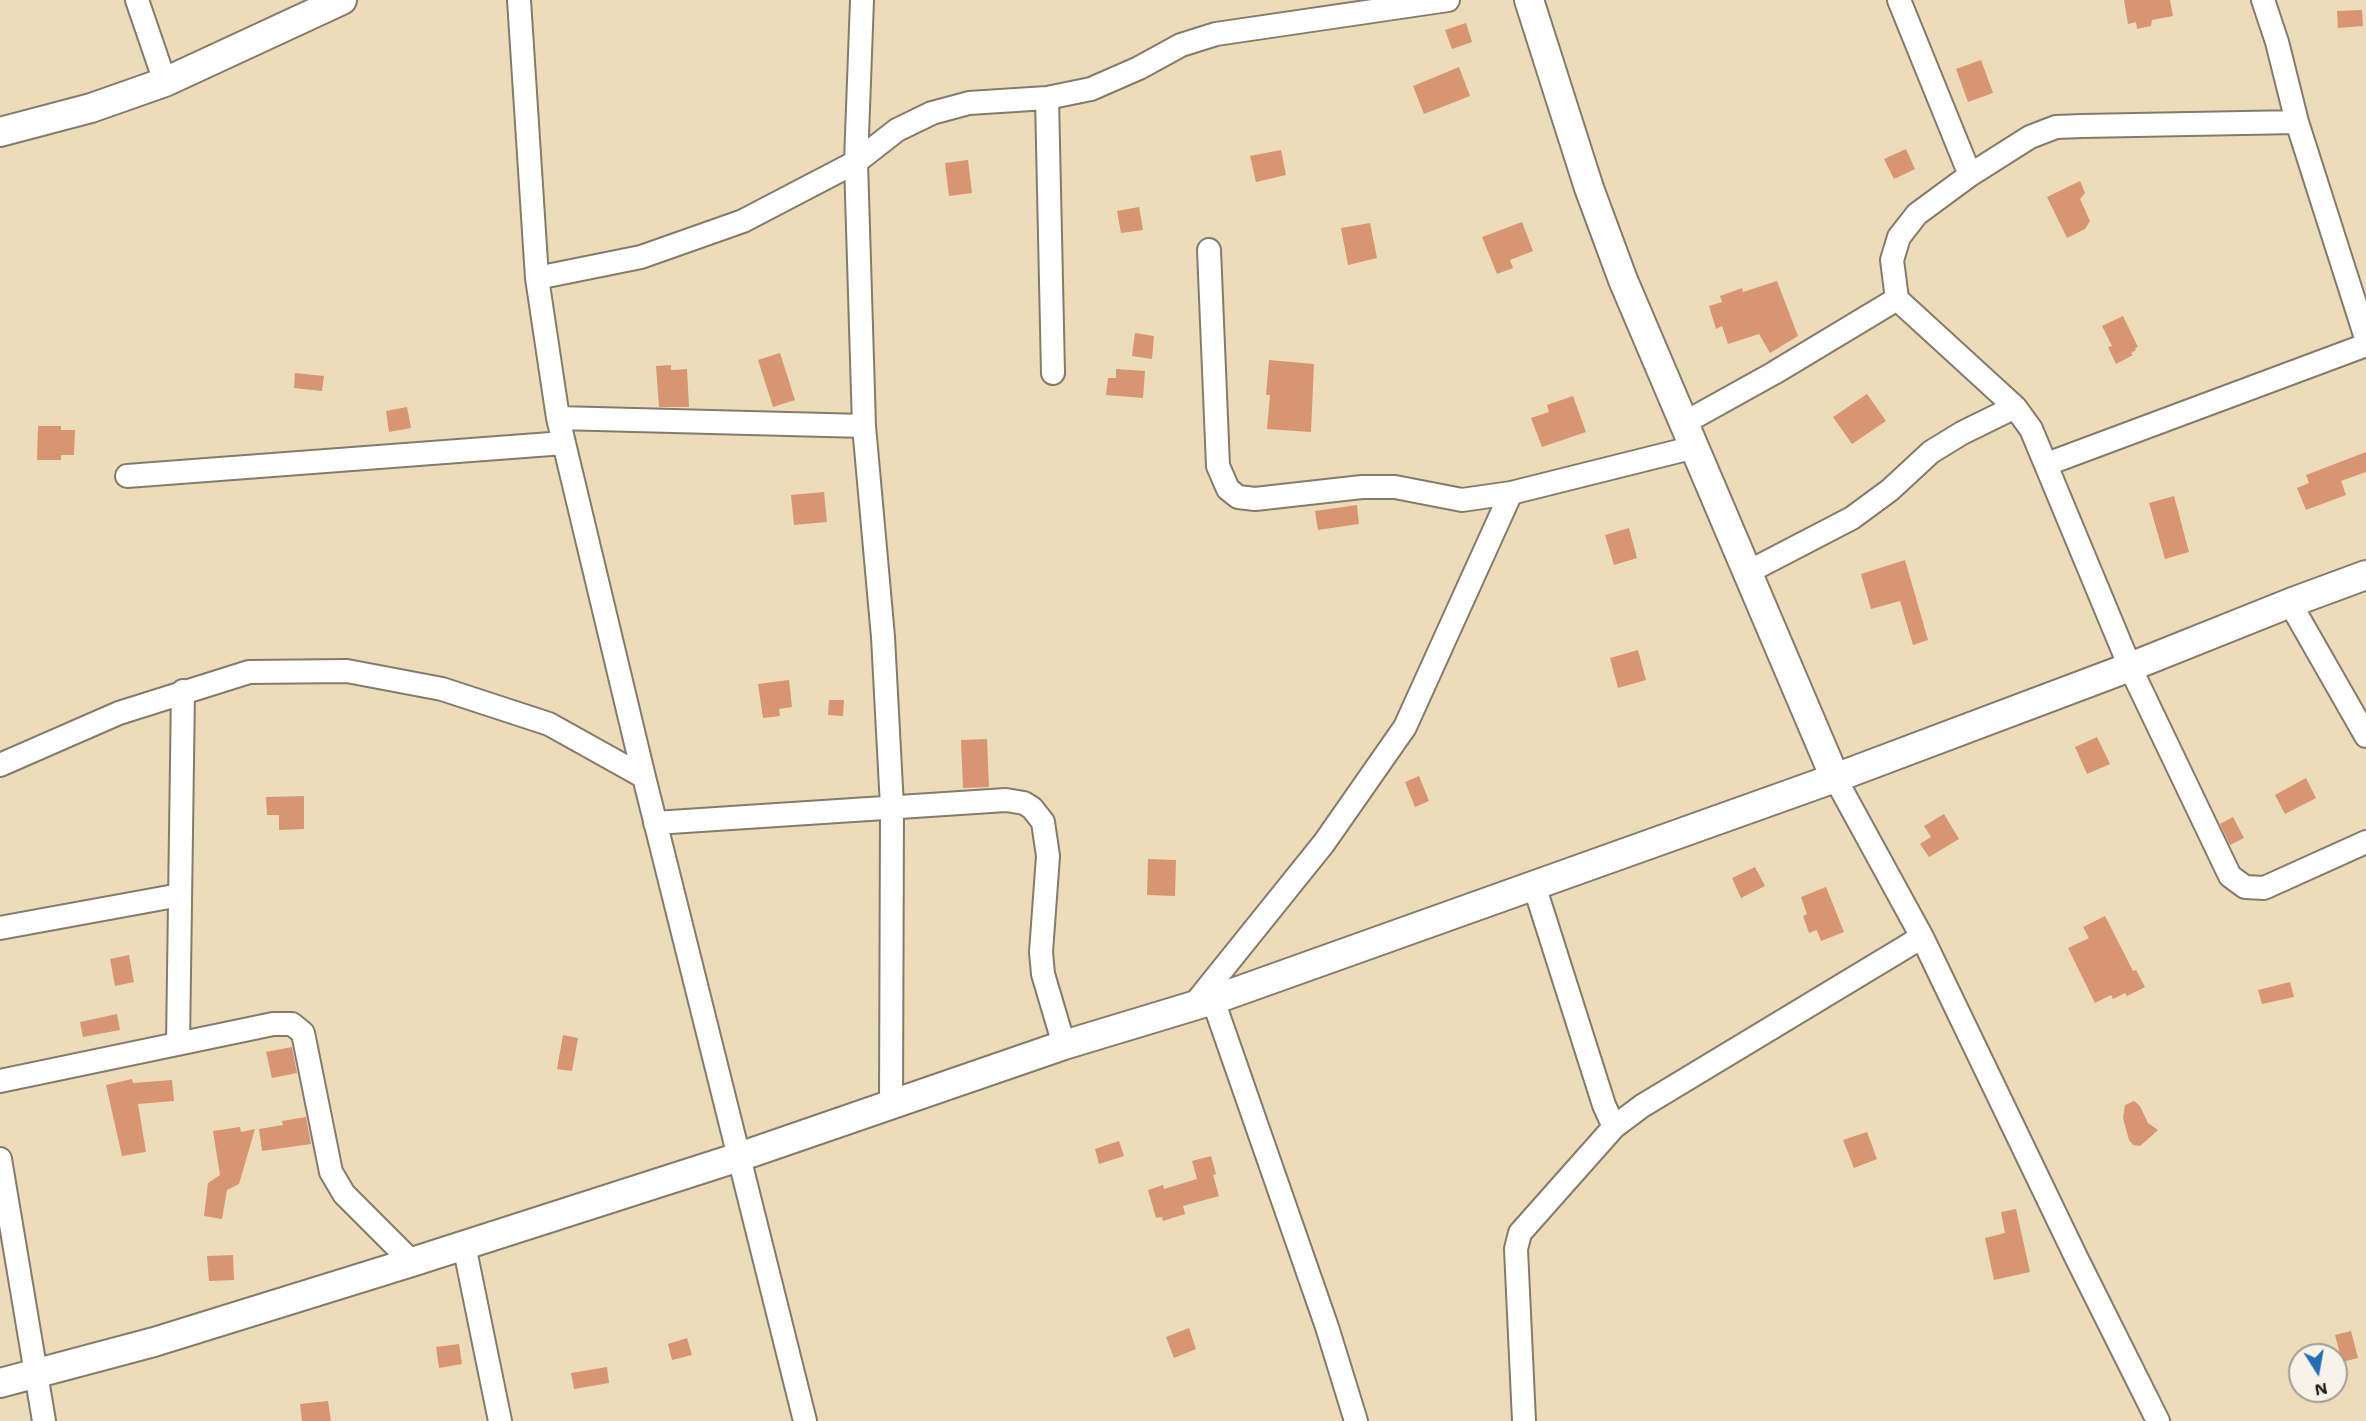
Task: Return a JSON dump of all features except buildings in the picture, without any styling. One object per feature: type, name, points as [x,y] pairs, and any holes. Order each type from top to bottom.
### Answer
[{"type":"street","points":[[137,0],[165,82]]},
{"type":"street","points":[[0,132],[91,108],[165,82],[342,0]]},
{"type":"street","points":[[519,0],[537,278],[558,418],[655,823],[805,1421]]},
{"type":"street","points":[[862,0],[856,162],[864,426],[883,637],[892,807],[891,1106]]},
{"type":"street","points":[[537,278],[641,257],[743,221],[856,162],[897,130],[932,114],[969,103],[1047,98],[1091,89],[1181,45],[1216,34],[1448,0]]},
{"type":"street","points":[[1529,0],[1589,188],[1623,280],[1835,778],[1922,938],[2157,1420]]},
{"type":"street","points":[[1899,0],[1970,176]]},
{"type":"street","points":[[2263,0],[2277,42],[2297,122],[2366,338]]},
{"type":"street","points":[[1047,98],[1053,373]]},
{"type":"street","points":[[2297,122],[2055,127],[2030,138],[1970,176],[1917,214],[1899,237],[1892,260],[1897,299],[2015,407],[2031,429],[2130,667],[2230,876],[2246,887],[2264,888],[2366,842]]},
{"type":"street","points":[[1209,250],[1218,466],[1228,489],[1238,497],[1255,499],[1362,486],[1395,487],[1462,500],[1511,493],[1690,435],[1774,373],[1897,299]]},
{"type":"street","points":[[2047,464],[2366,345]]},
{"type":"street","points":[[1748,572],[1852,518],[1890,490],[1931,453],[1962,433],[2015,407]]},
{"type":"street","points":[[558,418],[864,426]]},
{"type":"street","points":[[127,476],[564,444]]},
{"type":"street","points":[[1203,1003],[1324,843],[1405,727],[1511,493]]},
{"type":"street","points":[[0,1383],[154,1342],[412,1262],[739,1157],[1064,1045],[1203,1003],[1835,778],[2366,576]]},
{"type":"street","points":[[2290,603],[2366,735]]},
{"type":"street","points":[[0,765],[119,713],[249,672],[347,670],[442,689],[549,724],[644,777]]},
{"type":"street","points":[[178,1044],[183,691]]},
{"type":"street","points":[[655,823],[1006,800],[1024,803],[1039,815],[1043,822],[1048,856],[1041,952],[1043,974],[1064,1045]]},
{"type":"street","points":[[1534,885],[1604,1105],[1614,1128]]},
{"type":"street","points":[[0,928],[180,895]]},
{"type":"street","points":[[1524,1421],[1516,1249],[1520,1233],[1614,1128],[1642,1106],[1922,938]]},
{"type":"street","points":[[1203,1003],[1327,1327],[1356,1421]]},
{"type":"street","points":[[0,1081],[273,1024],[292,1024],[303,1033],[331,1172],[344,1194],[412,1262]]},
{"type":"street","points":[[0,1159],[44,1421]]},
{"type":"street","points":[[464,1245],[500,1421]]}]
